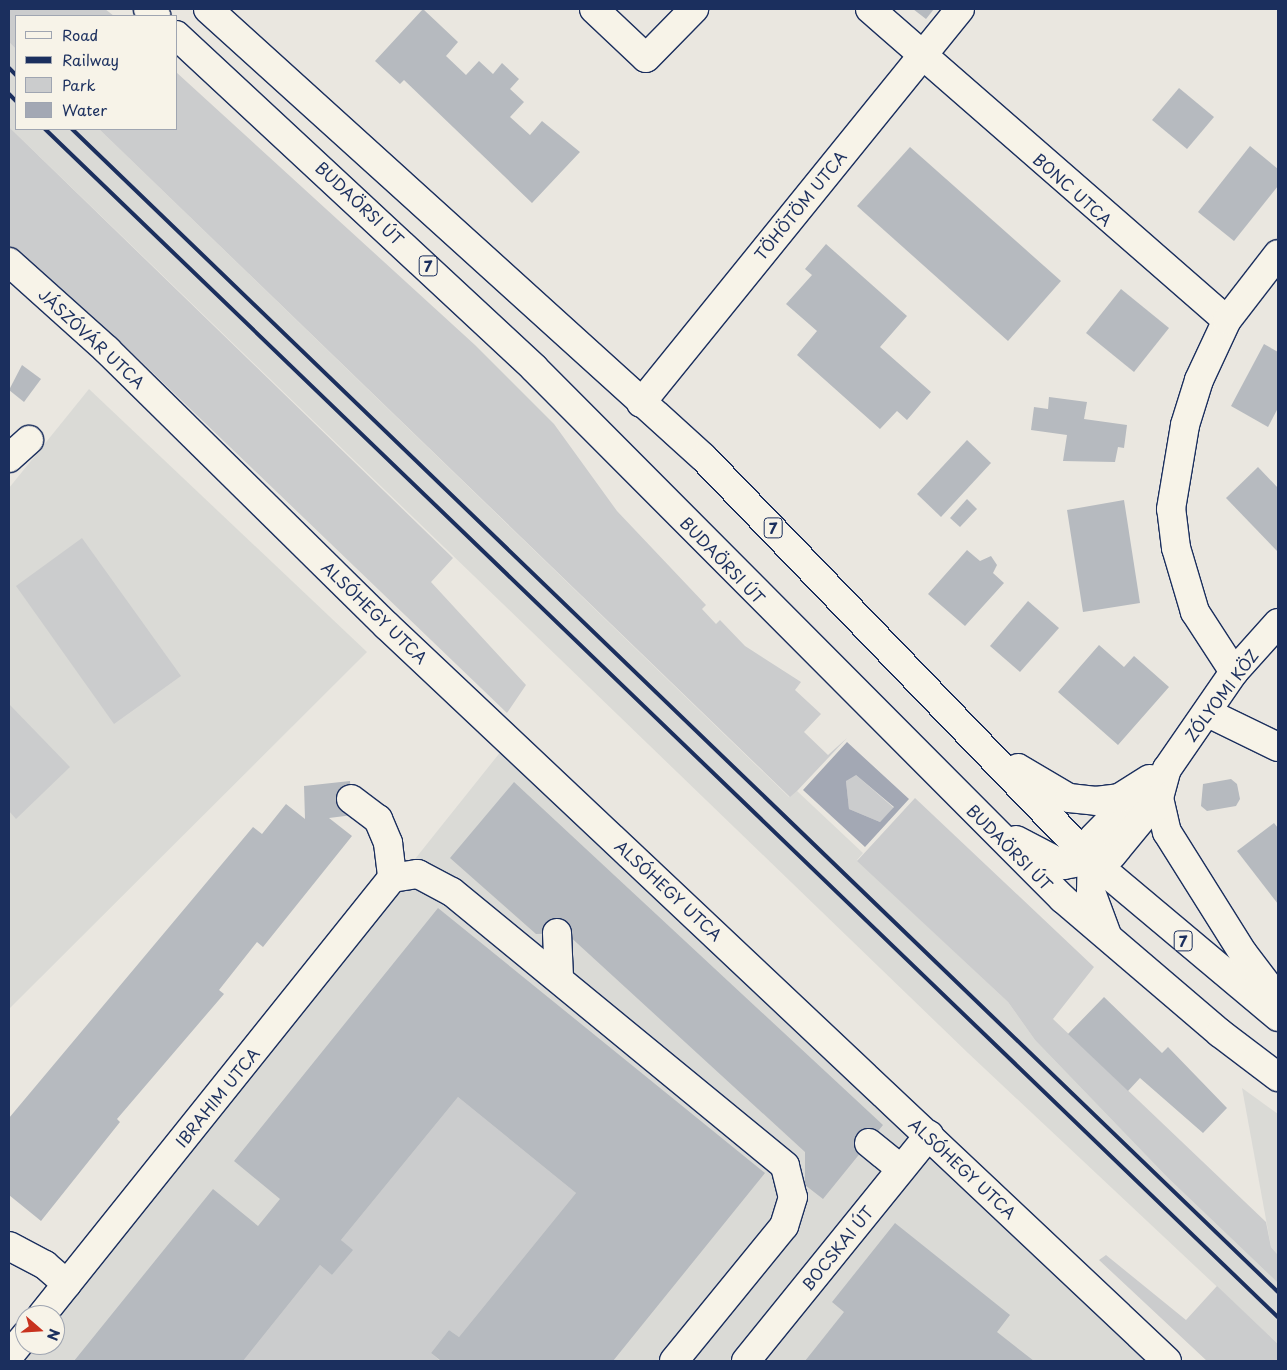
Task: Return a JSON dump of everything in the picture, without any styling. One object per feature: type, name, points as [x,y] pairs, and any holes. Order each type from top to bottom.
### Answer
[{"type":"street","name":"7","points":[[208,9],[703,457],[995,755],[1278,1017]]},
{"type":"street","points":[[594,9],[646,58],[694,9]]},
{"type":"street","name":"BONC UTCA","points":[[870,9],[1227,320]]},
{"type":"street","name":"TÖHÖTÖM UTCA","points":[[642,403],[960,9]]},
{"type":"street","name":"BUDAÖRSI ÚT","points":[[178,37],[528,362],[984,822],[1107,937],[1278,1077]]},
{"type":"street","points":[[1234,672],[1195,612],[1176,548],[1172,509],[1184,425],[1227,320],[1278,254]]},
{"type":"street","name":"JÁSZÓVÁR UTCA","points":[[9,262],[174,414]]},
{"type":"street","name":"ALSÓHEGY UTCA","points":[[174,414],[386,625],[1167,1361]]},
{"type":"street","points":[[9,458],[29,440]]},
{"type":"street","name":"ZÓLYOMI KÖZ","points":[[1099,851],[1159,782],[1208,713],[1234,672],[1278,622]]},
{"type":"street","points":[[1208,713],[1278,746]]},
{"type":"street","points":[[995,755],[1070,798],[1120,798],[1159,782],[1166,832],[1278,999]]},
{"type":"street","points":[[352,799],[378,819],[391,856],[392,878],[418,874],[434,879],[559,977],[779,1159],[790,1174],[793,1197],[784,1226],[674,1361]]},
{"type":"street","points":[[984,822],[1064,865],[1099,851]]},
{"type":"street","points":[[1099,851],[1091,892],[1107,937]]},
{"type":"street","name":"IBRAHIM UTCA","points":[[50,1305],[392,878]]},
{"type":"street","points":[[557,934],[559,977]]},
{"type":"street","name":"BOCSKAI ÚT","points":[[746,1361],[929,1135]]},
{"type":"street","points":[[869,1143],[901,1169]]},
{"type":"street","points":[[9,1246],[45,1265],[67,1284]]},
{"type":"shaded area","points":[[9,42],[15,48],[15,130],[100,130],[789,797],[797,791],[863,853],[857,860],[1008,1002],[1035,1040],[1167,1177],[1278,1283],[1278,1344],[968,1053],[9,127]]},
{"type":"shaded area","points":[[89,389],[367,652],[9,1009],[9,488]]},
{"type":"shaded area","points":[[502,750],[896,1121],[1146,1361],[14,1361],[19,1355],[65,1355],[65,1305],[59,1305]]},
{"type":"shaded area","points":[[1242,1088],[1278,1114],[1278,1255],[1271,1247]]},
{"type":"green space","points":[[9,9],[105,9],[113,15],[15,15],[15,48],[9,42]]},
{"type":"green space","points":[[178,74],[475,345],[554,424],[617,511],[706,605],[702,609],[716,624],[720,620],[745,646],[801,682],[795,690],[821,714],[804,732],[828,755],[847,738],[790,797],[100,130],[178,130]]},
{"type":"green space","points":[[9,127],[453,558],[431,582],[526,685],[507,713],[127,348],[9,245]]},
{"type":"green space","points":[[82,538],[181,676],[114,724],[16,586]]},
{"type":"green space","points":[[9,704],[70,767],[16,819],[9,811]]},
{"type":"green space","points":[[850,775],[856,775],[894,808],[880,822],[849,809],[846,781]]},
{"type":"green space","points":[[915,798],[1094,967],[1053,1019],[1266,1222],[1271,1247],[1278,1255],[1278,1283],[1167,1177],[1035,1040],[1008,1002],[857,861]]},
{"type":"green space","points":[[458,1097],[576,1193],[459,1337],[449,1330],[431,1353],[440,1361],[243,1361],[320,1265],[332,1275],[352,1250],[341,1240]]},
{"type":"green space","points":[[1106,1255],[1186,1320],[1217,1286],[1278,1344],[1278,1361],[1207,1361],[1099,1260]]},
{"type":"water","points":[[847,742],[909,799],[865,847],[803,790]],"holes":[[[856,775],[894,807],[880,822],[849,809],[846,781]]]},
{"type":"building","points":[[423,9],[458,42],[446,56],[466,75],[479,61],[493,74],[502,63],[519,79],[510,89],[524,102],[510,117],[530,135],[542,121],[580,152],[532,203],[404,80],[400,84],[375,61]]},
{"type":"building","points":[[913,9],[934,9],[926,19]]},
{"type":"building","points":[[1179,88],[1214,117],[1187,149],[1152,120]]},
{"type":"building","points":[[1250,146],[1278,169],[1278,186],[1234,241],[1198,212]]},
{"type":"building","points":[[910,147],[1061,281],[1008,341],[857,206]]},
{"type":"building","points":[[826,244],[907,316],[880,347],[931,392],[907,420],[897,411],[880,429],[797,355],[817,331],[786,304],[812,275],[805,269]]},
{"type":"building","points":[[1121,289],[1169,328],[1134,372],[1086,333]]},
{"type":"building","points":[[1264,344],[1278,352],[1278,408],[1268,427],[1231,406]]},
{"type":"building","points":[[22,365],[41,379],[24,402],[9,390]]},
{"type":"building","points":[[1049,397],[1087,402],[1084,419],[1127,425],[1124,448],[1118,447],[1115,462],[1063,461],[1067,435],[1031,430],[1034,407],[1048,409]]},
{"type":"building","points":[[967,440],[991,463],[941,517],[917,494]]},
{"type":"building","points":[[1258,467],[1278,488],[1278,552],[1226,498]]},
{"type":"building","points":[[967,499],[977,509],[960,527],[950,518]]},
{"type":"building","points":[[1124,500],[1140,603],[1083,612],[1067,510]]},
{"type":"building","points":[[967,550],[980,561],[991,556],[997,565],[993,573],[1004,583],[965,626],[928,594]]},
{"type":"building","points":[[1028,601],[1059,628],[1020,672],[990,646]]},
{"type":"building","points":[[1099,645],[1124,667],[1134,656],[1169,687],[1118,745],[1058,692]]},
{"type":"building","points":[[1231,779],[1237,784],[1240,799],[1236,806],[1207,811],[1201,806],[1203,784]]},
{"type":"building","points":[[350,781],[353,815],[329,818],[352,836],[263,947],[257,942],[219,990],[224,994],[117,1119],[120,1122],[41,1221],[9,1195],[9,1118],[253,827],[262,834],[286,804],[305,819],[304,786]]},
{"type":"building","points":[[514,782],[883,1125],[823,1199],[805,1185],[805,1152],[566,933],[536,934],[450,858]]},
{"type":"building","points":[[1274,823],[1278,828],[1278,904],[1237,851]]},
{"type":"building","points":[[438,908],[765,1173],[613,1361],[441,1361],[431,1353],[449,1330],[459,1337],[576,1193],[458,1097],[341,1240],[353,1250],[332,1275],[320,1265],[243,1361],[74,1361],[213,1189],[258,1226],[280,1199],[234,1161]]},
{"type":"building","points":[[1104,997],[1162,1053],[1168,1047],[1227,1108],[1203,1133],[1140,1078],[1128,1091],[1068,1034]]},
{"type":"building","points":[[895,1223],[1010,1315],[997,1332],[1034,1361],[805,1361],[844,1312],[832,1302]]},
{"type":"railway","points":[[9,68],[15,74]]},
{"type":"railway","points":[[9,94],[15,100]]},
{"type":"railway","points":[[46,130],[1278,1317]]},
{"type":"railway","points":[[73,130],[1278,1292]]}]
